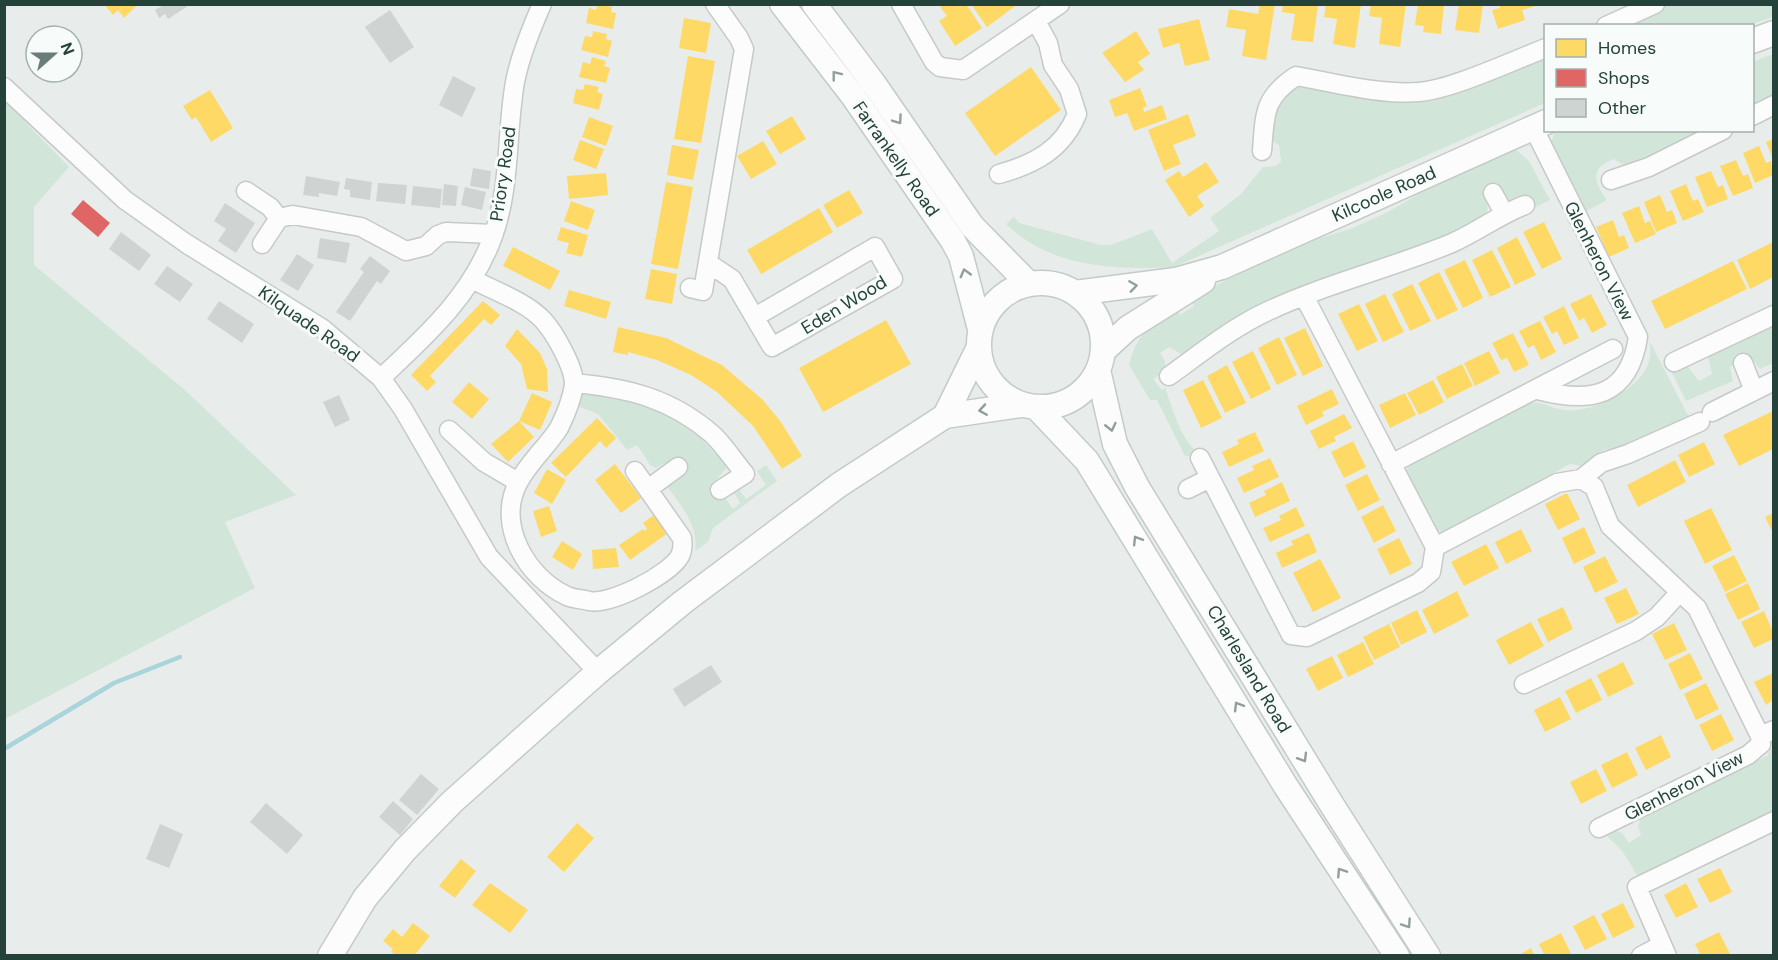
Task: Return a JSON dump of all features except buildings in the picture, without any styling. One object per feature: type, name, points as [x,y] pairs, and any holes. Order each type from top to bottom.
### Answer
[{"type":"main road","name":"Farrankelly Road","points":[[782,4],[852,96],[953,241],[961,256],[979,339]]},
{"type":"main road","name":"Farrankelly Road","points":[[814,4],[972,226],[1028,283]]},
{"type":"main road","points":[[1754,40],[1773,33]]},
{"type":"main road","name":"Kilcoole Road","points":[[1222,267],[1539,124]]},
{"type":"main road","points":[[1075,293],[1176,280],[1222,267]]},
{"type":"main road","points":[[334,954],[365,898],[405,850],[452,802],[598,672],[683,602],[839,485],[945,416],[1029,406],[1056,406],[1074,398],[1088,386],[1101,360],[1128,328],[1196,287],[1222,267]]},
{"type":"main road","points":[[945,416],[979,339],[987,313],[997,299],[1012,289],[1028,283],[1061,285],[1088,304],[1097,318],[1102,334],[1101,360]]},
{"type":"main road","points":[[979,339],[982,369],[993,386],[1006,397],[1029,406]]},
{"type":"main road","name":"Charlesland Road","points":[[1101,360],[1115,444],[1137,487],[1428,956]]},
{"type":"main road","name":"Charlesland Road","points":[[1029,406],[1087,461],[1285,785],[1397,956]]},
{"type":"street","name":"Priory Road","points":[[381,378],[441,321],[472,279],[494,234],[503,197],[515,82],[530,31],[542,4]]},
{"type":"street","points":[[690,288],[704,291],[744,49],[715,4]]},
{"type":"street","points":[[901,4],[934,62],[940,67],[963,70],[1060,4]]},
{"type":"street","points":[[1611,24],[1656,4]]},
{"type":"street","points":[[999,174],[1017,169],[1051,152],[1070,133],[1077,114],[1069,89],[1053,65],[1048,43],[1036,21]]},
{"type":"street","points":[[1262,151],[1266,107],[1283,85],[1296,76],[1370,89],[1419,92],[1443,87],[1544,48]]},
{"type":"street","name":"Kilquade Road","points":[[4,87],[124,200],[187,244],[323,329],[381,378],[403,408],[489,557],[598,672]]},
{"type":"street","points":[[1754,115],[1773,105]]},
{"type":"street","name":"Glenheron View","points":[[1538,390],[1568,398],[1595,395],[1620,381],[1635,359],[1638,337],[1539,124]]},
{"type":"street","points":[[1611,180],[1649,167],[1719,132]]},
{"type":"street","points":[[246,190],[270,207],[279,218]]},
{"type":"street","points":[[1493,193],[1504,213]]},
{"type":"street","points":[[1169,376],[1218,341],[1267,311],[1455,241],[1504,213],[1525,205]]},
{"type":"street","points":[[262,244],[279,218],[293,215],[361,227],[406,251],[426,246],[438,235],[446,232],[494,234]]},
{"type":"street","name":"Eden Wood","points":[[708,263],[732,279],[772,347],[893,279],[875,247],[755,317]]},
{"type":"street","points":[[472,279],[542,319],[561,344],[574,383],[560,426],[518,483],[510,507],[514,534],[525,561],[544,582],[568,596],[594,602],[622,596],[645,584],[679,559],[683,549],[682,538],[635,471]]},
{"type":"street","points":[[1200,458],[1291,635],[1307,637],[1418,583],[1431,572],[1435,547],[1304,296]]},
{"type":"street","points":[[1674,362],[1773,315]]},
{"type":"street","name":"Glenheron View","points":[[1391,464],[1538,390],[1613,349]]},
{"type":"street","points":[[1743,363],[1754,391]]},
{"type":"street","points":[[1435,547],[1557,483],[1581,479],[1601,463],[1628,454],[1706,417],[1773,381]]},
{"type":"street","points":[[574,383],[613,386],[648,396],[680,411],[713,435],[745,474],[720,490]]},
{"type":"street","points":[[449,430],[484,462],[518,483]]},
{"type":"street","points":[[648,489],[678,467]]},
{"type":"street","points":[[1188,489],[1210,478]]},
{"type":"street","name":"Glenheron View","points":[[1581,479],[1594,488],[1610,526],[1697,608],[1767,733],[1761,744],[1748,755],[1626,825],[1599,828]]},
{"type":"street","points":[[1524,684],[1636,631],[1657,617],[1679,593]]},
{"type":"street","points":[[1641,956],[1664,950],[1637,887],[1773,821]]},
{"type":"green space","points":[[1667,5],[1773,5],[1773,17],[1752,24],[1624,24]]},
{"type":"green space","points":[[1773,54],[1773,98],[1754,108],[1754,61]]},
{"type":"green space","points":[[1544,55],[1544,103],[1174,267],[1129,268],[1063,258],[1024,239],[1006,224],[1014,217],[1019,223],[1101,245],[1111,245],[1152,229],[1172,263],[1219,231],[1210,218],[1241,194],[1263,167],[1275,166],[1281,162],[1279,145],[1271,140],[1273,124],[1278,104],[1294,87],[1420,99]]},
{"type":"green space","points":[[5,101],[69,167],[34,207],[34,265],[185,390],[296,495],[225,522],[255,588],[5,719]]},
{"type":"green space","points":[[1555,132],[1707,132],[1629,169],[1614,159],[1606,163],[1597,171],[1596,176],[1599,187],[1607,200],[1586,211],[1551,143]]},
{"type":"green space","points":[[1515,149],[1529,161],[1550,200],[1530,210],[1514,201],[1508,203],[1494,192],[1484,197],[1488,208],[1485,219],[1183,355],[1169,347],[1160,353],[1165,361],[1165,371],[1153,379],[1162,390],[1165,388],[1188,443],[1202,455],[1185,456],[1157,400],[1150,400],[1129,365],[1140,338],[1152,325],[1177,308],[1180,315],[1194,306],[1191,299],[1228,279],[1320,238],[1350,229],[1386,213],[1434,185]]},
{"type":"green space","points":[[1773,325],[1773,363],[1760,369],[1750,357],[1730,367],[1733,381],[1686,401],[1669,367],[1687,366],[1699,381],[1712,374],[1708,357]]},
{"type":"green space","points":[[1650,342],[1690,419],[1629,446],[1603,450],[1583,466],[1570,464],[1444,533],[1433,529],[1404,476],[1410,463],[1528,403],[1575,410],[1601,404],[1614,398],[1637,381],[1644,371],[1650,359]]},
{"type":"green space","points":[[583,389],[659,410],[689,428],[720,458],[724,455],[726,469],[714,482],[733,509],[740,503],[731,488],[738,488],[746,499],[766,485],[757,471],[766,465],[777,481],[713,528],[708,542],[695,551],[694,532],[687,514],[664,482],[678,472],[671,460],[656,468],[650,465],[637,445],[627,450],[598,414],[575,405]]},
{"type":"green space","points":[[1773,745],[1773,811],[1647,877],[1636,874],[1623,852],[1606,835],[1614,830],[1622,833],[1629,843],[1641,835],[1638,826],[1641,817],[1767,756]]},
{"type":"waterway","points":[[4,749],[114,683],[180,657]]}]
